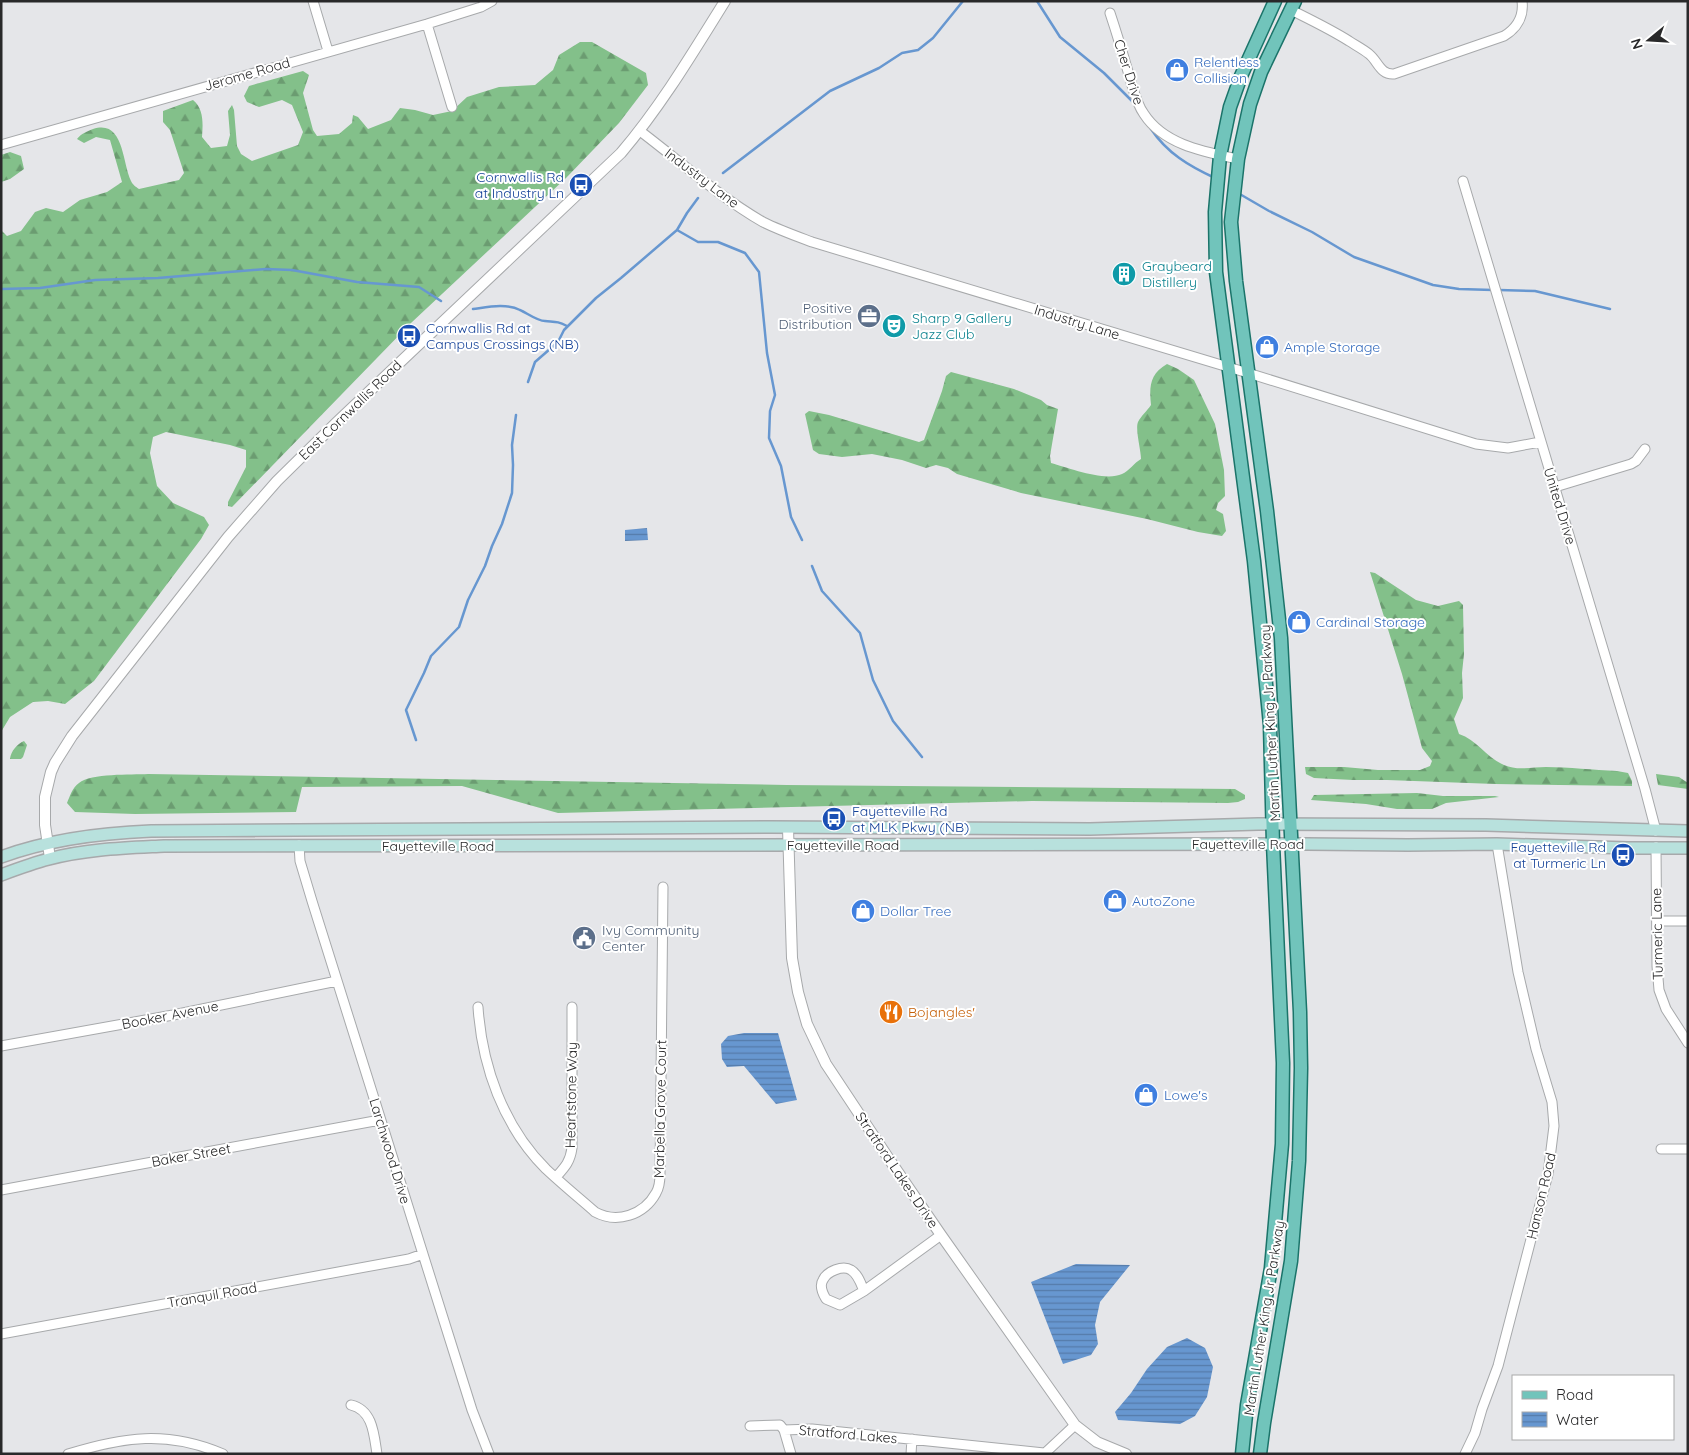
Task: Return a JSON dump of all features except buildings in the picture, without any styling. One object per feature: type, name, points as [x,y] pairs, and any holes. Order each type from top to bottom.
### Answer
[{"type":"main road","name":"Martin Luther King Jr Parkway","points":[[1242,1454],[1248,1405],[1271,1268],[1282,1144],[1284,1063],[1273,844],[1270,725],[1258,591],[1216,272],[1215,212],[1220,156],[1230,106],[1241,76],[1275,1]]},
{"type":"main road","name":"Martin Luther King Jr Parkway","points":[[1260,1454],[1291,1261],[1299,1161],[1301,1068],[1291,824],[1280,630],[1269,529],[1232,244],[1233,197],[1238,159],[1250,104],[1260,72],[1293,6]]},
{"type":"main road","name":"Fayetteville Road","points":[[1,857],[48,842],[151,831],[788,828],[1090,830],[1273,824],[1486,825],[1688,831]]},
{"type":"main road","name":"Fayetteville Road","points":[[1,875],[50,858],[112,849],[164,846],[1497,844],[1688,848]]},
{"type":"street","points":[[313,1],[328,51]]},
{"type":"street","name":"Jerome Road","points":[[1,145],[427,24],[481,7],[492,1]]},
{"type":"street","name":"East Cornwallis Road","points":[[50,858],[45,825],[45,797],[51,772],[62,750],[228,537],[277,481],[337,422],[605,170],[640,131],[667,94],[725,1]]},
{"type":"street","points":[[1293,6],[1368,54],[1385,73],[1390,75],[1504,36],[1511,32],[1520,20],[1522,1]]},
{"type":"street","name":"Cher Drive","points":[[1110,13],[1144,116],[1169,138],[1195,149],[1238,159]]},
{"type":"street","points":[[427,24],[452,108]]},
{"type":"street","name":"Industry Lane","points":[[640,131],[728,200],[764,222],[812,242],[1248,373],[1476,444],[1508,448],[1540,442]]},
{"type":"street","name":"United Drive","points":[[1463,181],[1646,789],[1656,831]]},
{"type":"street","points":[[1555,487],[1631,464],[1636,461],[1645,449]]},
{"type":"street","name":"Stratford Lakes Drive","points":[[788,828],[792,958],[806,1024],[826,1064],[941,1235],[1074,1424],[1097,1442],[1126,1454]]},
{"type":"street","name":"Hanson Road","points":[[1465,1454],[1475,1433],[1498,1366],[1548,1174],[1554,1126],[1552,1102],[1538,1057],[1518,972],[1497,844]]},
{"type":"street","name":"Larchwood Drive","points":[[299,845],[300,861],[380,1120],[472,1410],[489,1454]]},
{"type":"street","name":"Turmeric Lane","points":[[1656,847],[1659,990],[1666,1009],[1688,1043]]},
{"type":"street","name":"Marbella Grove Court","points":[[478,1006],[484,1051],[490,1074],[503,1107],[522,1139],[556,1177],[595,1212],[603,1217],[624,1218],[635,1214],[656,1193],[660,1174],[663,887]]},
{"type":"street","points":[[1657,921],[1688,921]]},
{"type":"street","name":"Booker Avenue","points":[[1,1046],[173,1015],[337,981]]},
{"type":"street","name":"Heartstone Way","points":[[556,1177],[567,1165],[572,1148],[572,1007]]},
{"type":"street","name":"Baker Street","points":[[1,1190],[380,1120]]},
{"type":"street","points":[[1662,1149],[1688,1149]]},
{"type":"street","points":[[864,1291],[859,1279],[852,1270],[842,1268],[830,1272],[822,1280],[822,1288],[826,1300],[840,1305],[864,1291],[941,1235]]},
{"type":"street","name":"Tranquil Road","points":[[1,1334],[410,1259],[423,1254]]},
{"type":"street","points":[[351,1405],[363,1410],[368,1416],[377,1454]]},
{"type":"street","name":"Stratford Lakes","points":[[784,1430],[812,1429],[1044,1454],[1074,1424]]},
{"type":"street","name":"Stratford Lakes","points":[[750,1426],[780,1425],[784,1430],[791,1454]]},
{"type":"street","points":[[68,1454],[119,1440],[140,1438],[177,1441],[223,1454]]},
{"type":"street","name":"Stratford Lakes","points":[[911,1454],[912,1439]]},
{"type":"green space","points":[[580,42],[592,42],[646,73],[648,85],[619,123],[566,178],[411,323],[232,507],[228,506],[228,502],[246,467],[246,450],[166,432],[153,437],[150,453],[157,486],[173,503],[204,517],[209,525],[201,539],[94,681],[65,704],[48,701],[33,702],[10,717],[1,732],[1,230],[7,236],[21,231],[35,212],[46,208],[63,212],[80,200],[107,192],[122,182],[110,140],[96,137],[84,143],[77,139],[82,134],[93,129],[103,128],[111,130],[120,144],[132,182],[139,189],[179,180],[184,173],[170,130],[163,122],[163,111],[193,100],[201,112],[202,137],[211,148],[227,146],[230,135],[228,111],[232,105],[237,146],[241,154],[252,161],[298,145],[303,132],[292,105],[282,100],[259,107],[247,102],[244,96],[249,86],[303,71],[309,75],[303,93],[313,130],[317,136],[339,134],[352,123],[353,115],[358,117],[368,129],[391,120],[400,108],[433,115],[452,111],[467,97],[499,87],[535,85],[553,70],[559,55]]},
{"type":"green space","points":[[10,152],[21,156],[24,169],[10,179],[1,182],[1,155]]},
{"type":"green space","points":[[1167,364],[1194,380],[1215,424],[1224,470],[1225,496],[1218,503],[1216,510],[1223,514],[1226,531],[1222,536],[1021,493],[957,474],[948,468],[936,465],[926,468],[902,460],[872,454],[842,457],[819,454],[813,450],[805,414],[809,411],[829,415],[919,442],[924,440],[946,376],[951,372],[1014,389],[1058,409],[1050,456],[1051,463],[1087,473],[1115,476],[1125,473],[1141,459],[1137,425],[1151,405],[1150,392],[1154,376]]},
{"type":"green space","points":[[1370,572],[1375,573],[1416,600],[1438,606],[1459,601],[1463,605],[1463,698],[1454,719],[1459,734],[1471,740],[1498,762],[1509,767],[1555,767],[1617,771],[1628,773],[1632,786],[1353,780],[1314,778],[1306,774],[1305,767],[1420,770],[1430,766],[1432,761],[1422,748],[1402,674]]},
{"type":"green space","points":[[24,741],[27,745],[23,757],[21,759],[10,759],[15,748]]},
{"type":"green space","points":[[148,774],[787,785],[1235,789],[1245,795],[1245,799],[1228,803],[1032,801],[558,813],[462,786],[302,787],[296,812],[135,814],[75,812],[67,803],[75,787],[85,780],[102,776]]},
{"type":"green space","points":[[1656,774],[1679,777],[1688,783],[1688,789],[1658,785]]},
{"type":"green space","points":[[1417,793],[1443,796],[1499,797],[1446,803],[1432,809],[1397,809],[1366,804],[1311,800],[1314,795]]},
{"type":"water","points":[[647,528],[648,540],[625,541],[625,530]]},
{"type":"water","points":[[744,1033],[778,1033],[797,1100],[776,1104],[744,1066],[727,1067],[722,1059],[721,1044],[728,1036]]},
{"type":"water","points":[[1076,1264],[1130,1265],[1100,1302],[1095,1325],[1098,1344],[1091,1355],[1063,1364],[1031,1282]]},
{"type":"water","points":[[1187,1338],[1205,1348],[1213,1367],[1207,1397],[1195,1416],[1180,1424],[1118,1420],[1115,1412],[1147,1369],[1167,1347]]},
{"type":"waterway","points":[[723,173],[830,91],[879,68],[902,53],[918,50],[933,38],[963,1]]},
{"type":"waterway","points":[[1037,1],[1060,37],[1104,73],[1134,103]]},
{"type":"waterway","points":[[1151,129],[1171,152],[1196,169],[1215,178]]},
{"type":"waterway","points":[[1238,193],[1312,232],[1354,257],[1433,285],[1459,289],[1493,290]]},
{"type":"waterway","points":[[528,382],[535,362],[558,342],[564,330],[596,298],[677,230],[698,198]]},
{"type":"waterway","points":[[677,230],[698,242],[718,242],[745,253],[759,272],[767,353],[775,395],[770,411],[769,438],[781,466],[791,517],[802,540]]},
{"type":"waterway","points":[[1,289],[40,288],[95,280],[158,278],[266,269],[292,270],[357,282],[419,287],[441,301]]},
{"type":"waterway","points":[[1499,290],[1535,291],[1610,309]]},
{"type":"waterway","points":[[473,309],[497,306],[515,308],[539,320],[561,323],[567,326]]},
{"type":"waterway","points":[[416,740],[406,710],[431,656],[459,627],[468,600],[485,566],[502,524],[512,493],[512,445],[516,415]]},
{"type":"waterway","points":[[812,566],[822,591],[860,633],[873,680],[893,721],[922,757]]},
{"type":"place","name":"Relentless Collision","points":[[1177,70]]},
{"type":"place","name":"Cornwallis Rd at Industry Ln","points":[[581,185]]},
{"type":"place","name":"Graybeard Distillery","points":[[1124,274]]},
{"type":"place","name":"Positive Distribution","points":[[869,316]]},
{"type":"place","name":"Sharp 9 Gallery Jazz Club","points":[[894,326]]},
{"type":"place","name":"Cornwallis Rd at Campus Crossings (NB)","points":[[409,336]]},
{"type":"place","name":"Ample Storage","points":[[1267,347]]},
{"type":"place","name":"Cardinal Storage","points":[[1299,622]]},
{"type":"place","name":"Fayetteville Rd at MLK Pkwy (NB)","points":[[834,819]]},
{"type":"place","name":"Fayetteville Rd at Turmeric Ln","points":[[1623,855]]},
{"type":"place","name":"AutoZone","points":[[1115,901]]},
{"type":"place","name":"Dollar Tree","points":[[863,911]]},
{"type":"place","name":"Ivy Community Center","points":[[584,938]]},
{"type":"place","name":"Bojangles'","points":[[891,1012]]},
{"type":"place","name":"Lowe's","points":[[1146,1095]]}]
